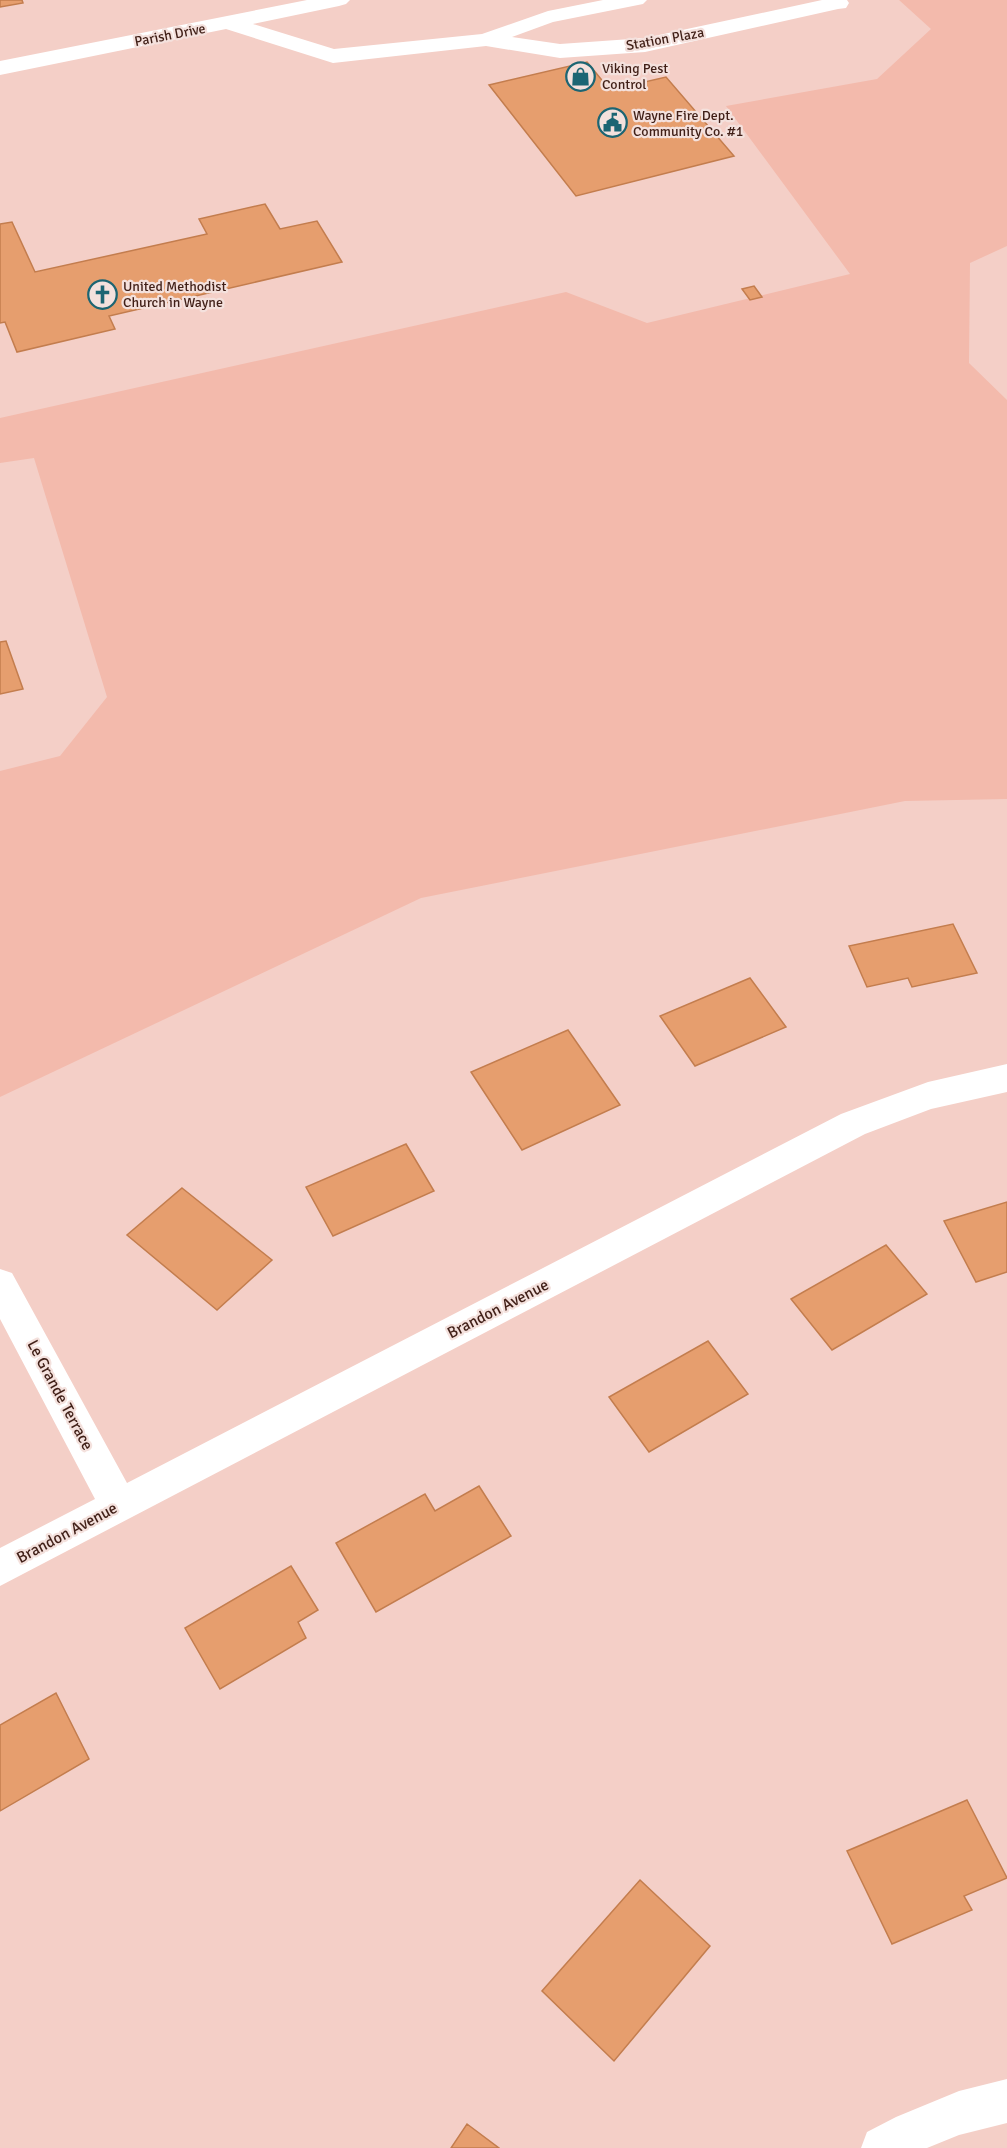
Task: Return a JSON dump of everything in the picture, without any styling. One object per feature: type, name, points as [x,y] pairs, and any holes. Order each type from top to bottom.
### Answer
[{"type":"street","name":"Parish Drive","points":[[0,68],[339,0]]},
{"type":"street","name":"Station Plaza","points":[[229,23],[333,56],[486,40],[548,17],[636,0]]},
{"type":"street","name":"Station Plaza","points":[[486,40],[560,51],[645,45],[838,3],[834,0]]},
{"type":"street","name":"Brandon Avenue","points":[[0,1568],[853,1124],[928,1096],[1007,1078]]},
{"type":"street","name":"Le Grande Terrace","points":[[0,1284],[119,1506]]},
{"type":"street","points":[[883,2148],[896,2140],[976,2106],[1007,2101]]},
{"type":"shaded area","points":[[899,0],[1007,0],[1007,246],[970,263],[969,363],[1007,400],[1007,799],[905,801],[421,898],[0,1097],[0,771],[60,756],[107,697],[34,458],[0,463],[0,418],[566,292],[647,323],[850,274],[726,106],[877,79],[931,29]]},
{"type":"building","points":[[0,0],[22,0],[23,3],[0,7]]},
{"type":"building","name":"Wayne Fire Dept. Community Co. #1","points":[[587,62],[610,90],[666,77],[734,156],[576,196],[489,85]]},
{"type":"building","name":"United Methodist Church in Wayne","points":[[265,204],[280,229],[317,221],[342,262],[109,316],[115,329],[17,352],[5,322],[0,323],[0,224],[12,222],[35,272],[207,234],[199,219]]},
{"type":"building","points":[[754,286],[762,297],[750,300],[742,289]]},
{"type":"building","points":[[6,641],[23,689],[0,694],[0,642]]},
{"type":"building","points":[[953,924],[977,973],[912,987],[908,978],[867,987],[849,946]]},
{"type":"building","points":[[750,978],[786,1027],[695,1066],[660,1016]]},
{"type":"building","points":[[568,1030],[620,1105],[522,1150],[471,1072]]},
{"type":"building","points":[[406,1144],[434,1191],[333,1236],[306,1187]]},
{"type":"building","points":[[182,1188],[272,1260],[217,1310],[127,1235]]},
{"type":"building","points":[[1007,1202],[1007,1272],[976,1282],[944,1221]]},
{"type":"building","points":[[886,1245],[927,1294],[832,1350],[791,1299]]},
{"type":"building","points":[[708,1341],[748,1394],[649,1452],[609,1397]]},
{"type":"building","points":[[479,1486],[511,1536],[376,1612],[336,1543],[425,1494],[435,1511]]},
{"type":"building","points":[[291,1566],[318,1610],[298,1622],[306,1638],[220,1689],[185,1628]]},
{"type":"building","points":[[56,1693],[89,1759],[0,1811],[0,1725]]},
{"type":"building","points":[[967,1800],[1007,1878],[964,1896],[972,1910],[892,1944],[847,1851]]},
{"type":"building","points":[[640,1880],[710,1946],[614,2061],[542,1991]]},
{"type":"building","points":[[467,2124],[499,2148],[451,2148]]},
{"type":"place","name":"Viking Pest Control","points":[[581,76]]},
{"type":"place","name":"Wayne Fire Dept. Community Co. #1","points":[[612,123]]},
{"type":"place","name":"United Methodist Church in Wayne","points":[[102,294]]}]
